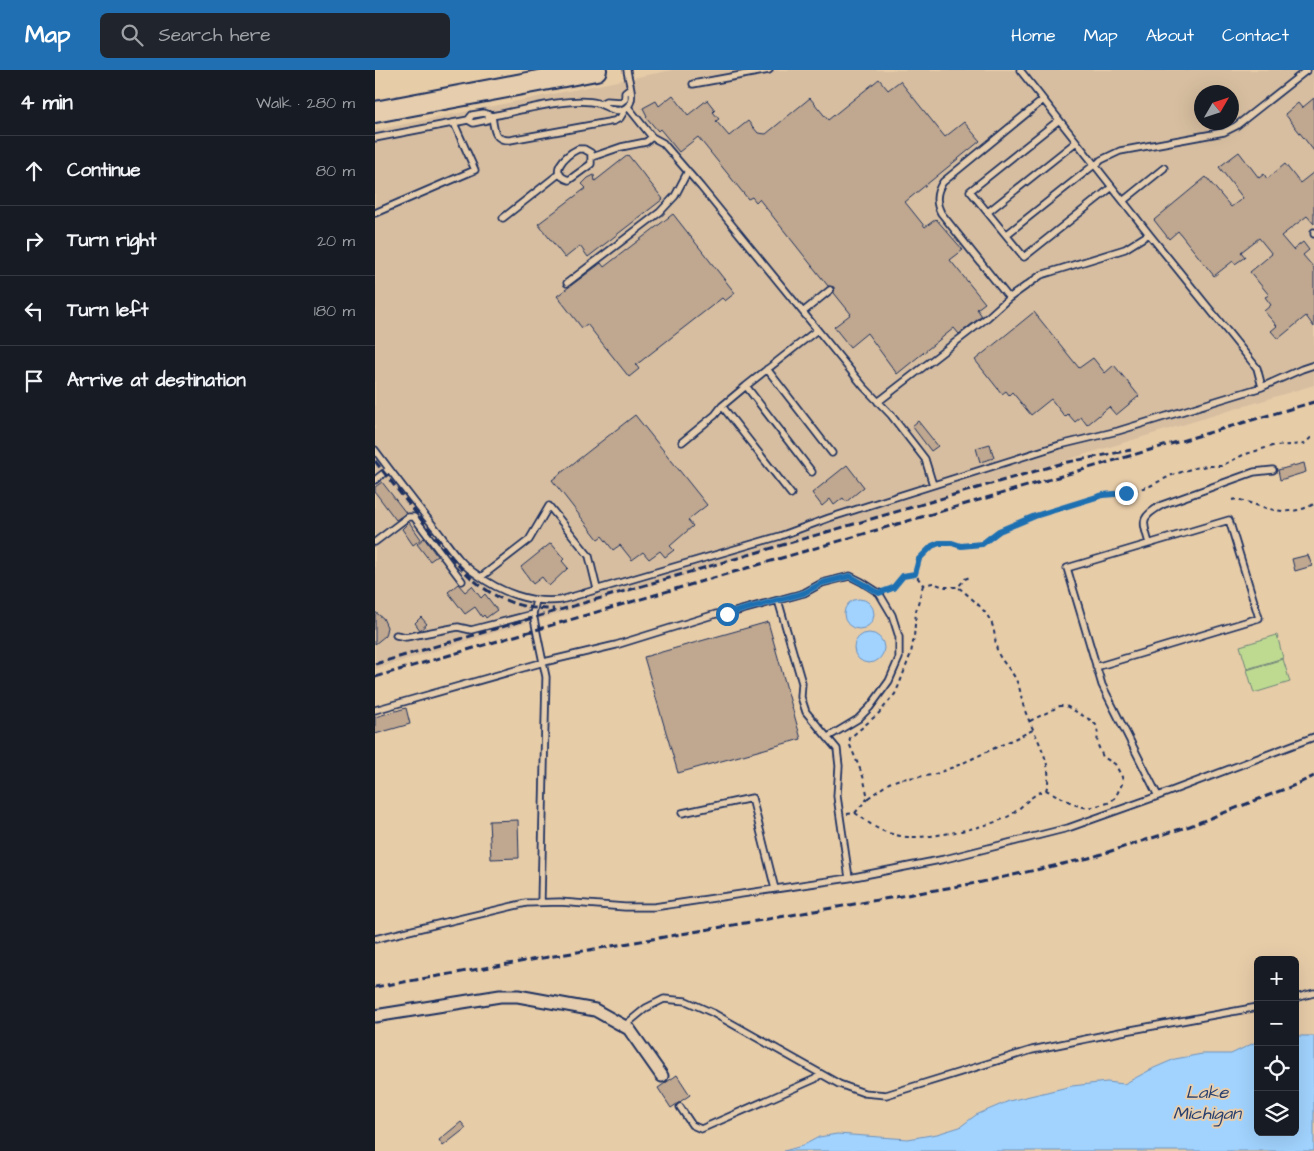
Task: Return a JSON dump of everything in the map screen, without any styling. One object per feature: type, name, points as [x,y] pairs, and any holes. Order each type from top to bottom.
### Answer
[{"type":"highway","points":[[375,112],[596,70]]},
{"type":"street","points":[[375,1016],[500,996],[518,996],[595,1010],[629,1028],[661,1076]]},
{"type":"lane","points":[[491,116],[497,136],[502,140],[614,121],[620,118],[633,100],[627,70]]},
{"type":"lane","points":[[693,84],[769,70]]},
{"type":"lane","points":[[1020,70],[1257,368],[1262,387]]},
{"type":"lane","points":[[1006,235],[1101,160],[1120,151],[1224,132],[1237,126],[1307,70]]},
{"type":"lane","points":[[600,104],[606,101],[621,102],[625,98],[625,93],[630,89]]},
{"type":"lane","points":[[375,138],[468,120],[473,123],[487,120],[491,116],[580,100],[600,104],[604,108],[615,110],[627,107]]},
{"type":"lane","points":[[1009,298],[941,213],[937,206],[937,197],[943,182],[1043,100]]},
{"type":"lane","points":[[627,107],[652,137],[663,142],[688,171],[864,387],[891,415],[925,460],[933,485]]},
{"type":"lane","points":[[1059,120],[970,191],[1024,257],[1112,187]]},
{"type":"lane","points":[[375,213],[475,170],[454,123]]},
{"type":"lane","points":[[592,157],[621,147],[646,142],[652,137]]},
{"type":"lane","points":[[988,212],[1076,142]]},
{"type":"lane","points":[[578,149],[585,149],[591,153],[592,157],[591,164],[587,168],[569,180],[560,173],[559,168],[562,161],[578,149]]},
{"type":"lane","points":[[1123,201],[1164,168]]},
{"type":"lane","points":[[567,283],[660,212],[675,196],[688,171]]},
{"type":"lane","points":[[503,218],[560,173]]},
{"type":"lane","points":[[878,402],[988,317],[1009,298],[1041,275],[1125,249],[1149,234]]},
{"type":"lane","points":[[803,312],[831,290]]},
{"type":"lane","points":[[682,442],[746,386],[817,330]]},
{"type":"lane","points":[[375,450],[455,554],[469,569],[518,596],[547,602],[561,600],[780,536],[829,518],[1059,445],[1118,431],[1262,387],[1314,365]]},
{"type":"lane","points":[[767,369],[832,453]]},
{"type":"lane","points":[[746,386],[812,472]]},
{"type":"lane","points":[[722,406],[791,494]]},
{"type":"lane","points":[[375,480],[389,469]]},
{"type":"lane","points":[[1149,543],[1144,522],[1146,516],[1151,511],[1253,472],[1273,470]]},
{"type":"lane","points":[[481,577],[529,540],[549,506],[589,556],[597,589]]},
{"type":"lane","points":[[375,542],[408,517],[413,517],[462,580]]},
{"type":"lane","points":[[1096,667],[1259,618],[1229,520],[1067,568],[1096,667],[1102,685],[1158,796]]},
{"type":"lane","points":[[375,710],[544,662],[616,645],[716,614],[727,614],[804,593],[822,583],[850,576],[879,593],[892,615],[899,637],[899,658],[889,681],[870,707],[857,719],[828,737]]},
{"type":"lane","points":[[536,600],[533,614],[546,677],[541,902]]},
{"type":"lane","points":[[778,600],[801,683],[801,697],[806,712],[837,749],[839,766],[837,796],[849,878]]},
{"type":"lane","points":[[396,635],[406,637],[458,627],[471,630],[533,614]]},
{"type":"lane","points":[[375,939],[526,903],[654,907],[849,878],[945,859],[1068,828],[1314,737]]},
{"type":"lane","points":[[682,813],[752,798],[775,889]]},
{"type":"lane","points":[[1299,997],[1314,993]]},
{"type":"lane","points":[[624,1026],[646,1008],[664,999],[686,1001],[713,1013],[839,1084],[864,1093],[886,1095],[1032,1050],[1254,1008]]},
{"type":"lane","points":[[680,1107],[692,1125],[701,1129],[815,1079],[820,1074]]},
{"type":"path","points":[[915,574],[919,559],[932,546],[939,543],[952,543],[961,546],[982,544],[999,531],[1035,516],[1103,495],[1126,493],[1150,486],[1172,475],[1194,468],[1221,466],[1243,455],[1272,446],[1304,444],[1314,436]]},
{"type":"path","points":[[1232,500],[1237,499],[1282,512],[1306,509],[1314,504]]},
{"type":"path","points":[[915,574],[923,584]]},
{"type":"path","points":[[879,593],[893,588],[903,576],[915,574]]},
{"type":"path","points":[[958,587],[965,579],[972,576]]},
{"type":"path","points":[[855,813],[879,830],[898,835],[912,837],[955,832],[1001,820],[1009,816],[1036,794],[1046,790],[1049,784],[1049,774],[1024,707],[1017,681],[998,651],[990,620],[975,602],[958,587],[944,587],[933,583],[923,584]]},
{"type":"path","points":[[868,798],[863,776],[849,743],[850,738],[871,721],[895,694],[911,653],[916,611],[923,584]]},
{"type":"path","points":[[1030,721],[1060,706],[1067,706],[1093,721],[1098,734],[1097,743],[1103,756],[1115,764],[1123,777],[1123,782],[1115,798],[1108,803],[1088,808],[1076,805],[1046,790]]},
{"type":"path","points":[[840,816],[855,813],[868,798],[889,783],[900,779],[933,775],[1034,730]]},
{"type":"shaded area","points":[[672,70],[1314,70],[1314,385],[375,669],[375,130]]},
{"type":"green space","points":[[1277,635],[1283,658],[1247,669],[1240,646]]},
{"type":"green space","points":[[1283,659],[1290,682],[1254,693],[1247,670]]},
{"type":"water","points":[[859,599],[869,604],[874,614],[869,624],[859,629],[849,624],[844,614],[849,604]]},
{"type":"water","points":[[869,633],[879,638],[884,648],[879,658],[869,663],[859,658],[854,648],[859,638]]},
{"type":"water","name":"Lake Michigan","points":[[1299,1036],[1314,1036],[1314,1151],[784,1151],[802,1146],[819,1137],[837,1134],[908,1139],[937,1134],[960,1127],[976,1115],[1009,1101],[1072,1086],[1107,1082],[1124,1084],[1175,1059],[1202,1054],[1231,1054],[1254,1043],[1254,1136],[1299,1136]]},
{"type":"building","points":[[879,79],[888,90],[900,81],[945,137],[964,122],[980,141],[905,202],[925,227],[936,219],[963,250],[950,260],[985,303],[977,309],[982,316],[959,334],[954,328],[897,374],[867,333],[850,347],[834,327],[851,314],[834,293],[834,287],[828,286],[759,199],[756,202],[752,197],[748,199],[698,137],[679,152],[660,129],[658,131],[646,117],[643,108],[656,101],[659,106],[673,95],[688,115],[707,100],[719,119],[716,121],[729,136],[748,121],[758,133],[766,134],[810,98],[828,120]]},
{"type":"building","points":[[1314,98],[1314,151],[1285,114],[1298,103],[1302,108]]},
{"type":"building","points":[[1239,152],[1259,178],[1264,174],[1267,179],[1285,164],[1300,183],[1314,172],[1314,224],[1307,216],[1281,236],[1293,250],[1303,242],[1309,250],[1303,255],[1314,268],[1314,327],[1306,316],[1278,339],[1271,331],[1277,326],[1264,311],[1271,305],[1265,297],[1269,295],[1250,272],[1272,254],[1259,238],[1241,252],[1245,257],[1235,264],[1233,261],[1214,276],[1178,231],[1169,239],[1154,220],[1206,177],[1231,207],[1243,198],[1219,167]]},
{"type":"building","points":[[628,155],[663,199],[588,257],[580,246],[565,258],[538,224],[586,188],[582,184],[588,178],[594,175],[595,181]]},
{"type":"building","points":[[673,214],[735,293],[725,301],[722,298],[636,365],[639,369],[629,377],[587,324],[582,328],[557,296],[601,263],[604,267]]},
{"type":"building","points":[[1034,312],[1079,368],[1093,358],[1105,373],[1114,365],[1139,396],[1116,415],[1109,407],[1087,425],[1081,417],[1075,422],[1068,414],[1065,417],[1051,399],[1031,415],[1012,392],[1009,395],[1006,391],[1002,394],[975,360]]},
{"type":"building","points":[[635,415],[707,505],[688,520],[693,526],[670,546],[674,550],[665,557],[660,551],[649,559],[643,552],[632,560],[620,545],[613,550],[602,536],[598,539],[552,480]]},
{"type":"building","points":[[918,421],[938,446],[931,451],[912,426]]},
{"type":"building","points":[[990,444],[994,458],[980,462],[976,448]]},
{"type":"building","points":[[1304,463],[1306,472],[1280,480],[1278,470]]},
{"type":"building","points":[[847,465],[864,487],[846,502],[843,498],[834,505],[830,499],[822,506],[812,493]]},
{"type":"building","points":[[382,482],[406,513],[396,520],[375,492],[375,487]]},
{"type":"building","points":[[409,522],[421,539],[413,545],[402,529]]},
{"type":"building","points":[[424,538],[437,556],[430,561],[417,544]]},
{"type":"building","points":[[551,543],[564,559],[562,561],[568,568],[549,586],[542,577],[533,584],[521,567]]},
{"type":"building","points":[[1308,555],[1312,566],[1295,571],[1292,559]]},
{"type":"building","points":[[458,584],[465,592],[472,586],[481,598],[485,594],[497,610],[486,618],[484,615],[482,617],[475,607],[465,614],[448,592]]},
{"type":"building","points":[[375,612],[383,618],[387,627],[385,636],[375,644]]},
{"type":"building","points":[[421,617],[427,624],[420,630],[415,623]]},
{"type":"building","points":[[768,622],[801,739],[678,773],[644,657]]},
{"type":"building","points":[[406,708],[410,724],[375,734],[375,717]]},
{"type":"building","points":[[518,820],[519,858],[491,859],[489,821]]},
{"type":"building","points":[[677,1075],[690,1095],[671,1108],[658,1088]]},
{"type":"building","points":[[461,1122],[466,1128],[443,1146],[439,1140]]},
{"type":"railway","points":[[375,677],[1314,402]]},
{"type":"railway","points":[[375,664],[1063,463],[1131,450]]},
{"type":"railway","points":[[375,461],[453,559],[480,585],[495,595],[513,603],[532,608],[554,609]]},
{"type":"railway","points":[[375,987],[982,882],[1089,858],[1190,826],[1314,776]]},
{"type":"route","points":[[727,614],[804,593],[822,583],[850,576],[879,593],[893,588],[903,576],[915,574],[919,559],[932,546],[939,543],[945,542],[961,546],[982,544],[999,531],[1035,516],[1103,495],[1126,493]]}]
